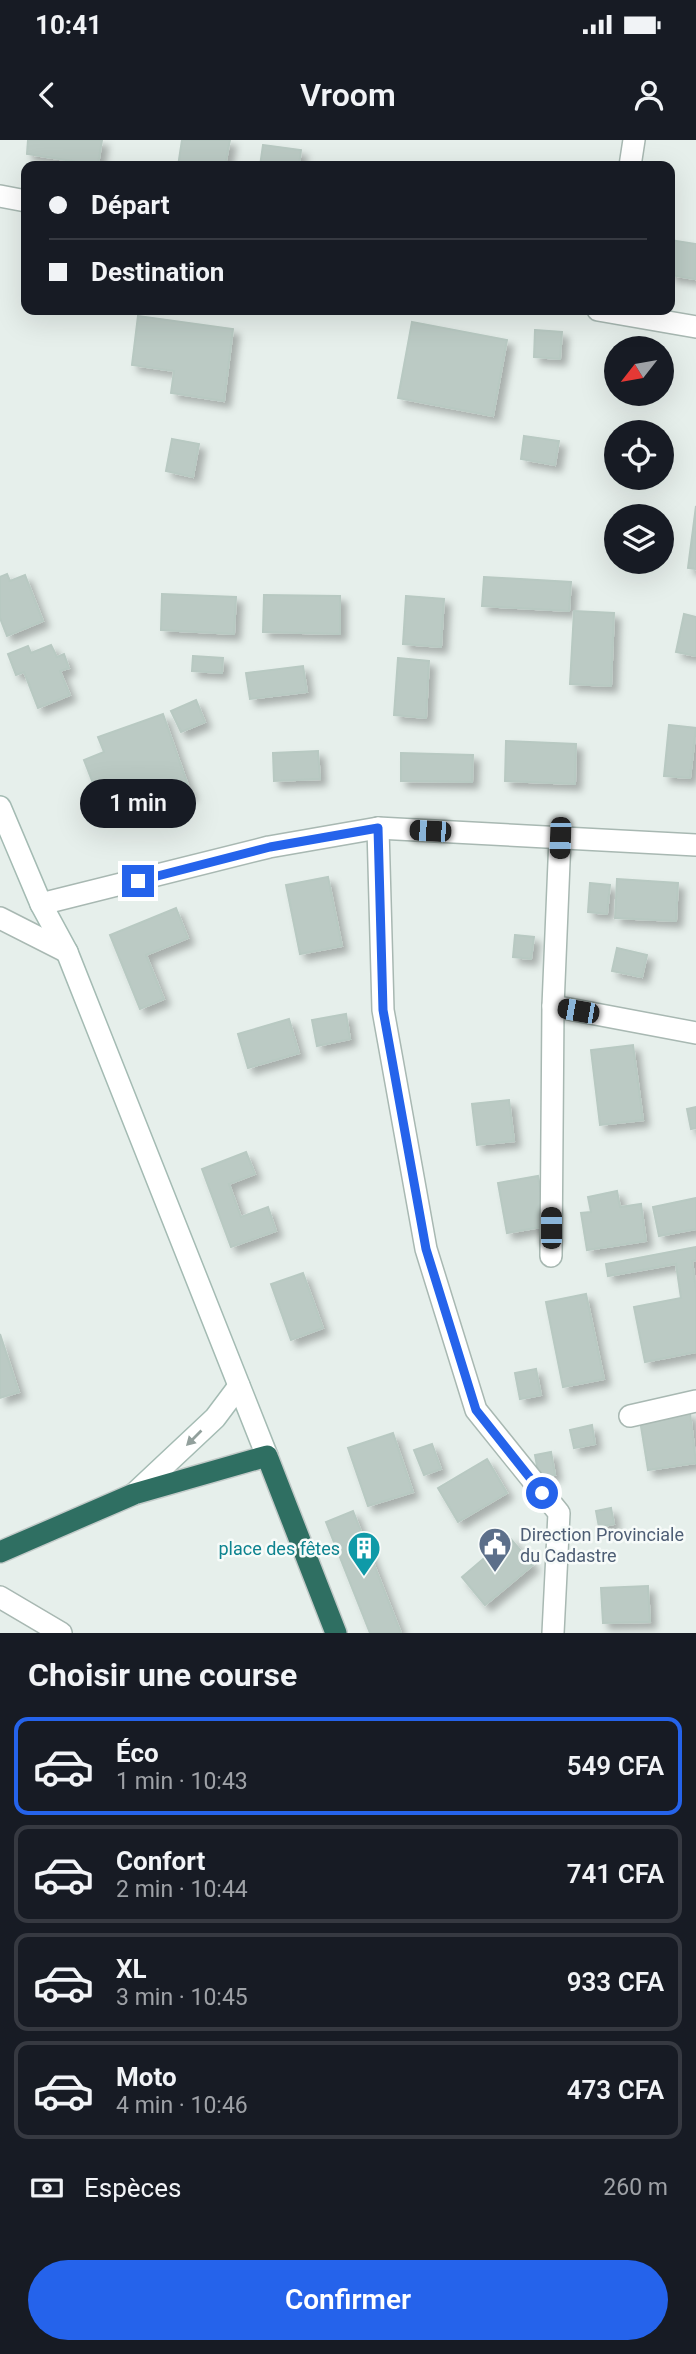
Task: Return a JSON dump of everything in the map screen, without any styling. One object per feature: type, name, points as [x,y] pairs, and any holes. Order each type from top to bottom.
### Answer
[{"type":"highway","points":[[0,1552],[134,1494],[267,1456],[336,1633]]},
{"type":"street","points":[[631,161],[634,140]]},
{"type":"street","points":[[0,196],[21,200]]},
{"type":"street","points":[[632,315],[696,327]]},
{"type":"street","points":[[0,807],[41,904],[66,952],[267,1456]]},
{"type":"street","points":[[41,904],[270,847],[378,828],[696,845]]},
{"type":"street","points":[[378,828],[383,1010],[426,1249],[476,1410],[559,1513],[553,1633]]},
{"type":"street","points":[[551,1255],[553,1006],[560,838]]},
{"type":"street","points":[[0,918],[66,952]]},
{"type":"street","points":[[553,1006],[696,1033]]},
{"type":"street","points":[[134,1494],[215,1418],[239,1386]]},
{"type":"street","points":[[630,1416],[696,1401]]},
{"type":"street","points":[[0,1597],[61,1633]]},
{"type":"building","points":[[28,140],[102,140],[99,161],[72,161],[27,154]]},
{"type":"building","points":[[182,140],[230,140],[226,161],[179,161]]},
{"type":"building","points":[[263,145],[301,150],[300,161],[261,161]]},
{"type":"building","points":[[675,241],[696,244],[695,279],[675,276]]},
{"type":"building","points":[[138,316],[233,329],[224,401],[171,393],[174,371],[132,365]]},
{"type":"building","points":[[412,322],[507,340],[493,416],[398,398]]},
{"type":"building","points":[[535,330],[562,332],[560,359],[534,357]]},
{"type":"building","points":[[524,436],[559,441],[555,465],[521,459]]},
{"type":"building","points":[[172,439],[199,444],[193,477],[166,471]]},
{"type":"building","points":[[696,506],[696,569],[688,568]]},
{"type":"building","points":[[7,574],[10,581],[25,575],[43,621],[7,636],[0,618],[0,577]]},
{"type":"building","points":[[484,577],[571,582],[569,611],[482,606]]},
{"type":"building","points":[[162,594],[236,597],[234,634],[161,630]]},
{"type":"building","points":[[264,595],[340,596],[340,634],[263,632]]},
{"type":"building","points":[[406,596],[444,599],[441,647],[403,644]]},
{"type":"building","points":[[574,611],[614,613],[611,686],[570,684]]},
{"type":"building","points":[[684,614],[696,617],[696,656],[676,652]]},
{"type":"building","points":[[51,645],[57,657],[64,654],[69,668],[60,671],[70,695],[38,708],[24,672],[16,675],[8,654],[28,646],[31,653]]},
{"type":"building","points":[[193,656],[223,658],[222,673],[192,671]]},
{"type":"building","points":[[398,658],[429,661],[426,718],[394,715]]},
{"type":"building","points":[[303,666],[307,692],[250,699],[246,673]]},
{"type":"building","points":[[196,700],[205,722],[181,732],[171,711]]},
{"type":"building","points":[[163,714],[191,794],[131,815],[121,788],[98,796],[84,760],[104,752],[98,737]]},
{"type":"building","points":[[669,725],[696,728],[690,778],[664,776]]},
{"type":"building","points":[[506,741],[576,744],[575,784],[505,781]]},
{"type":"building","points":[[318,751],[320,779],[274,781],[273,753]]},
{"type":"building","points":[[401,753],[473,755],[472,782],[401,781]]},
{"type":"building","points":[[328,877],[342,946],[300,954],[286,885]]},
{"type":"building","points":[[617,879],[678,883],[676,921],[615,918]]},
{"type":"building","points":[[590,883],[610,885],[607,914],[588,912]]},
{"type":"building","points":[[176,908],[188,938],[146,955],[164,999],[140,1009],[110,935]]},
{"type":"building","points":[[515,935],[534,937],[531,959],[513,957]]},
{"type":"building","points":[[617,948],[647,955],[642,977],[612,971]]},
{"type":"building","points":[[346,1014],[350,1039],[317,1046],[312,1020]]},
{"type":"building","points":[[289,1019],[299,1053],[248,1068],[238,1034]]},
{"type":"building","points":[[633,1045],[643,1120],[600,1125],[591,1050]]},
{"type":"building","points":[[509,1100],[514,1141],[477,1145],[472,1104]]},
{"type":"building","points":[[696,1107],[696,1128],[691,1129],[687,1109]]},
{"type":"building","points":[[246,1152],[255,1174],[229,1184],[241,1217],[268,1207],[276,1231],[231,1247],[202,1169]]},
{"type":"building","points":[[538,1176],[547,1226],[507,1233],[498,1183]]},
{"type":"building","points":[[617,1191],[620,1207],[641,1204],[646,1241],[587,1250],[581,1213],[591,1212],[588,1197]]},
{"type":"building","points":[[696,1198],[696,1229],[659,1236],[653,1207]]},
{"type":"building","points":[[696,1247],[696,1260],[692,1261],[696,1288],[696,1352],[645,1362],[634,1307],[681,1298],[676,1264],[608,1276],[606,1264]]},
{"type":"building","points":[[303,1273],[323,1328],[291,1340],[271,1284]]},
{"type":"building","points":[[586,1294],[604,1379],[563,1387],[546,1302]]},
{"type":"building","points":[[0,1334],[19,1392],[0,1398]]},
{"type":"building","points":[[536,1369],[541,1395],[520,1399],[515,1373]]},
{"type":"building","points":[[690,1413],[696,1463],[648,1470],[640,1420]]},
{"type":"building","points":[[592,1425],[595,1444],[574,1448],[570,1430]]},
{"type":"building","points":[[393,1433],[413,1492],[368,1506],[348,1448]]},
{"type":"building","points":[[432,1444],[441,1469],[424,1475],[414,1450]]},
{"type":"building","points":[[551,1452],[555,1475],[539,1477],[535,1455]]},
{"type":"building","points":[[487,1459],[507,1493],[458,1522],[438,1488]]},
{"type":"building","points":[[611,1508],[614,1524],[599,1527],[596,1511]]},
{"type":"building","name":"place des fêtes","points":[[353,1511],[401,1633],[370,1633],[326,1522]]},
{"type":"building","points":[[509,1537],[533,1565],[485,1605],[462,1577]]},
{"type":"building","points":[[648,1586],[650,1622],[603,1623],[601,1588]]},
{"type":"place","name":"Direction Provinciale du Cadastre","points":[[495,1574]]},
{"type":"place","name":"place des fêtes","points":[[364,1578]]},
{"type":"route","points":[[138,881],[270,847],[378,828],[383,1010],[426,1249],[476,1410],[542,1493]]}]
